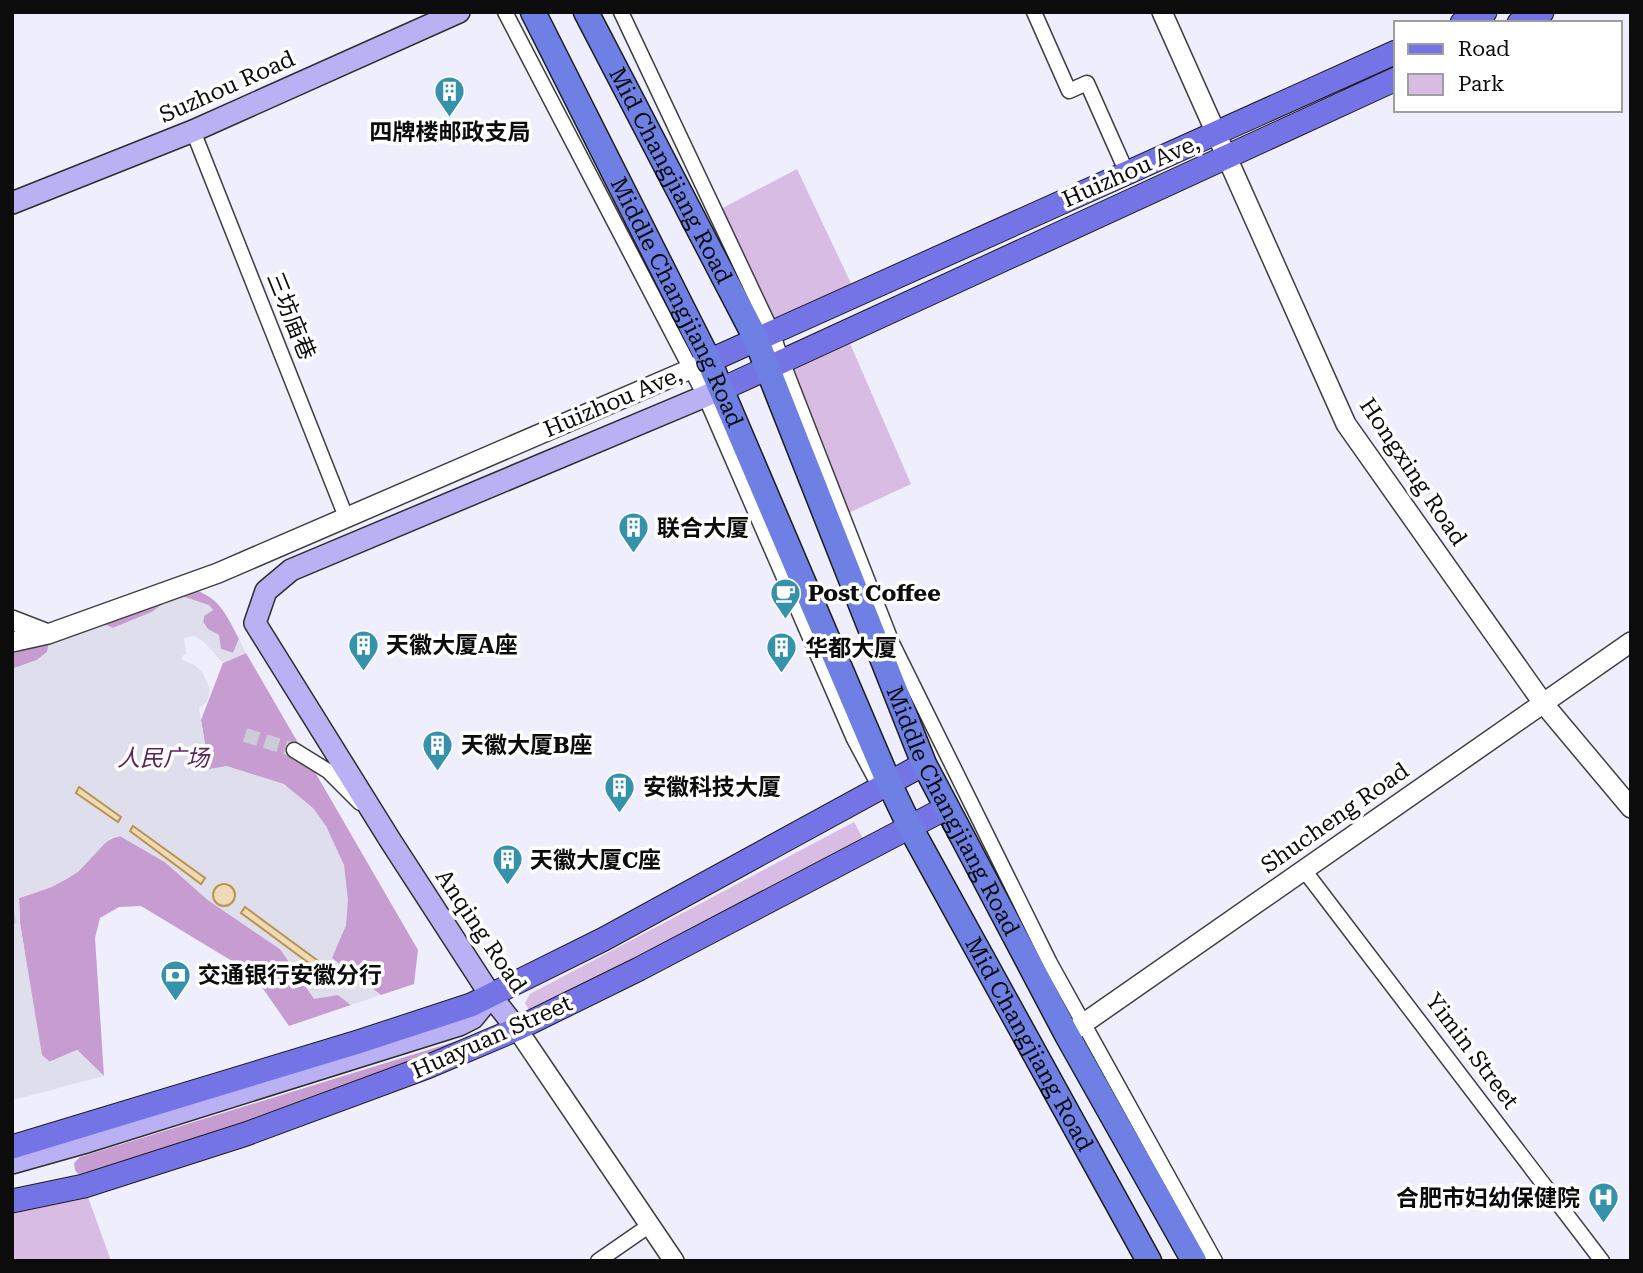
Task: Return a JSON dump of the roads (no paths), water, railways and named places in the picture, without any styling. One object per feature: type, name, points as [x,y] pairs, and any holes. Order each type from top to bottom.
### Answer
[{"type":"highway","name":"Middle Changjiang Road","points":[[533,12],[713,393],[884,785],[906,829]]},
{"type":"highway","name":"Mid Changjiang Road","points":[[586,12],[764,336]]},
{"type":"highway","name":"Middle Changjiang Road","points":[[764,336],[924,764],[946,808],[1075,1029],[1194,1261]]},
{"type":"highway","name":"Mid Changjiang Road","points":[[906,829],[1149,1261]]},
{"type":"main road","name":"Suzhou Road","points":[[13,195],[175,127],[428,12]]},
{"type":"main road","name":"Suzhou Road","points":[[13,195],[193,131],[459,12]]},
{"type":"main road","points":[[1466,21],[1485,12]]},
{"type":"main road","points":[[1523,21],[1542,12]]},
{"type":"main road","name":"Huizhou Ave,","points":[[700,365],[1394,53]]},
{"type":"main road","name":"Huizhou Ave,","points":[[255,623],[266,591],[291,570],[713,393],[1394,80]]},
{"type":"main road","name":"Anqing Road","points":[[255,623],[376,818],[491,996],[517,1029]]},
{"type":"main road","name":"Huayuan Street","points":[[12,1147],[471,1005],[611,935],[924,764]]},
{"type":"main road","name":"Huayuan Street","points":[[12,1201],[84,1186],[246,1134],[427,1067],[517,1029],[639,969],[946,808]]},
{"type":"main road","name":"Huayuan Street","points":[[12,1163],[459,1025],[474,1017],[491,996]]},
{"type":"street","points":[[505,12],[700,365]]},
{"type":"street","points":[[621,12],[764,336]]},
{"type":"street","points":[[1034,12],[1069,91],[1087,83],[1127,173]]},
{"type":"street","name":"Hongxing Road","points":[[1162,12],[1346,424],[1544,703],[1631,808]]},
{"type":"street","name":"三坊庙巷","points":[[193,131],[346,517]]},
{"type":"street","name":"Huizhou Ave,","points":[[12,642],[48,634],[218,572],[700,365]]},
{"type":"street","points":[[775,365],[892,642],[1044,953],[1075,1029],[1215,1261]]},
{"type":"street","points":[[12,620],[48,634]]},
{"type":"street","name":"Shucheng Road","points":[[1075,1029],[1631,642]]},
{"type":"street","points":[[293,750],[328,771],[376,818]]},
{"type":"street","points":[[906,829],[1137,1261]]},
{"type":"street","name":"Yimin Street","points":[[1304,870],[1602,1261]]},
{"type":"street","name":"Anqing Road","points":[[517,1029],[674,1261]]},
{"type":"street","points":[[598,1261],[650,1225]]},
{"type":"tunnel","points":[[245,735],[294,750]]},
{"type":"place","name":"四牌楼邮政支局","points":[[450,118]]},
{"type":"place","name":"联合大厦","points":[[634,555]]},
{"type":"place","name":"Post Coffee","points":[[785,620]]},
{"type":"place","name":"天徽大厦A座","points":[[363,672]]},
{"type":"place","name":"华都大厦","points":[[782,675]]},
{"type":"place","name":"天徽大厦B座","points":[[438,772]]},
{"type":"place","name":"安徽科技大厦","points":[[620,814]]},
{"type":"place","name":"天徽大厦C座","points":[[507,887]]},
{"type":"place","name":"交通银行安徽分行","points":[[175,1002]]},
{"type":"place","name":"合肥市妇幼保健院","points":[[1603,1225]]},
{"type":"park label","name":"人民广场","points":[[163,758]]}]
